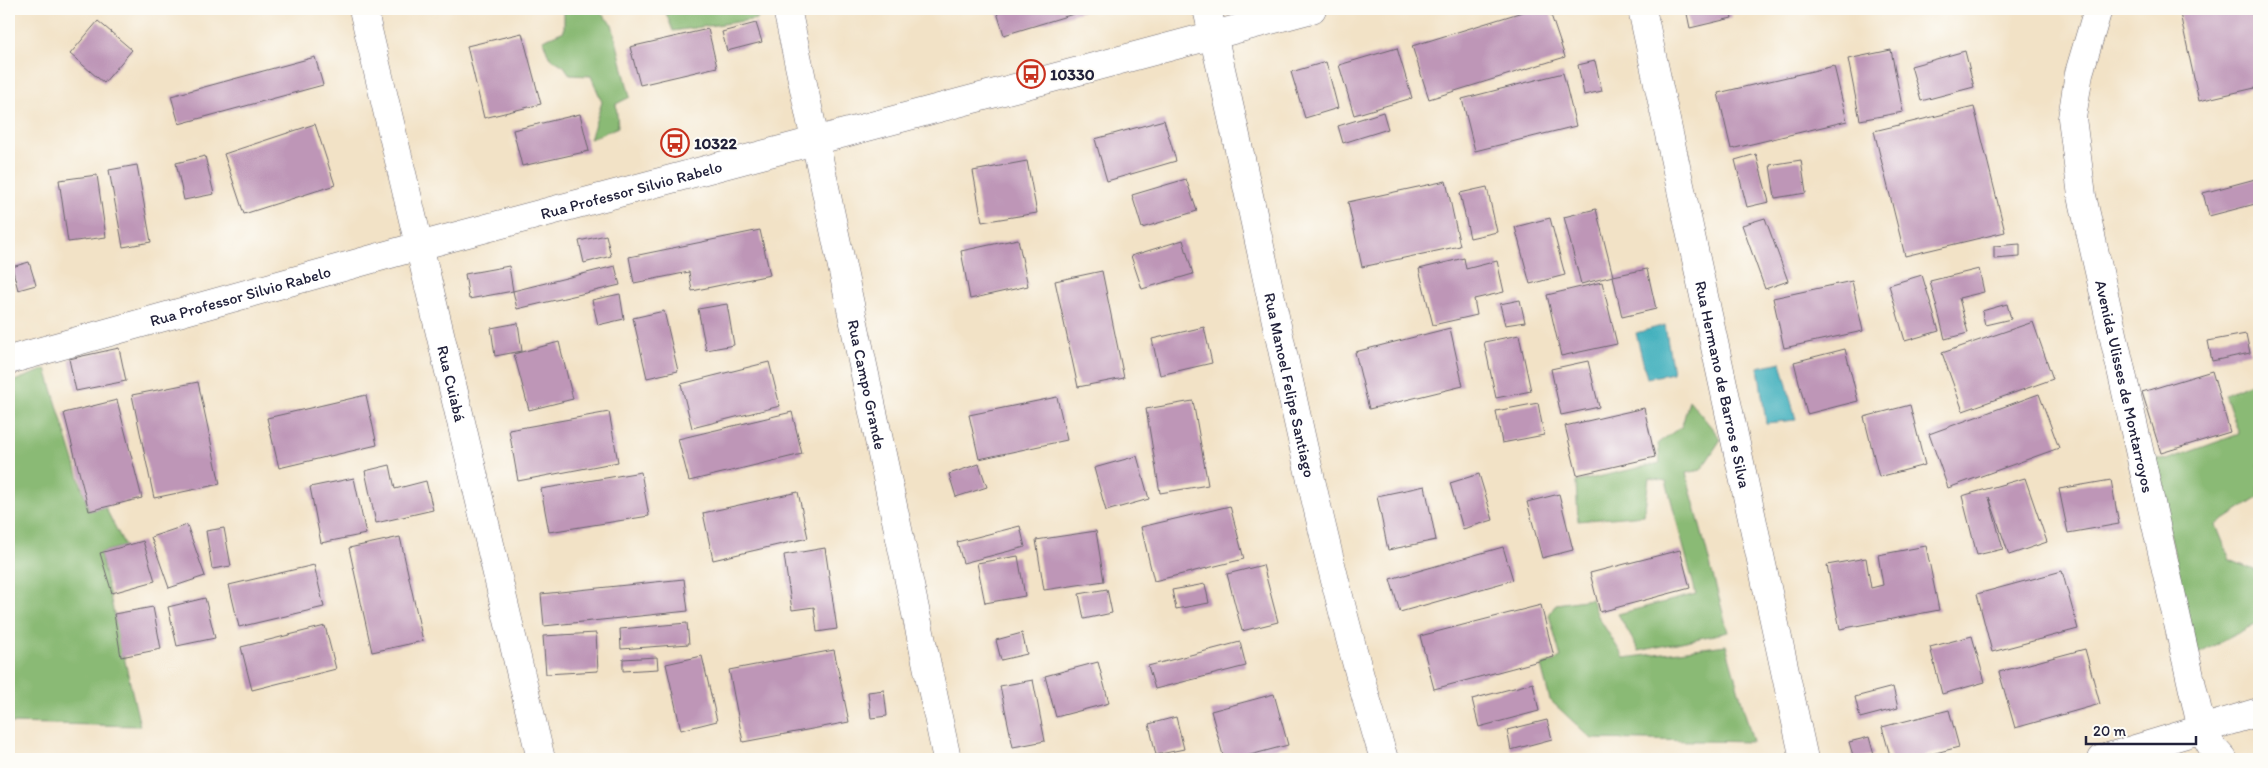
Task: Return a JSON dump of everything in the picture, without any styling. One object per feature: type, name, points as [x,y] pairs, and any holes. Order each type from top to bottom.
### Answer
[{"type":"street","name":"Rua Cuiabá","points":[[363,9],[541,759]]},
{"type":"street","name":"Rua Campo Grande","points":[[787,9],[947,759]]},
{"type":"street","name":"Rua Manoel Felipe Santiago","points":[[1207,9],[1316,501],[1369,711],[1384,759]]},
{"type":"street","name":"Rua Professor Silvio Rabelo","points":[[9,360],[419,246],[1312,9]]},
{"type":"street","name":"Rua Hermano de Barros e Silva","points":[[1642,9],[1804,759]]},
{"type":"street","name":"Avenida Ulisses de Montarroyos","points":[[2098,9],[2079,73],[2072,118],[2082,196],[2202,730],[2212,747],[2223,759]]},
{"type":"street","points":[[2102,759],[2259,712]]},
{"type":"green space","points":[[564,9],[596,9],[612,24],[630,97],[616,104],[618,127],[590,139],[602,102],[591,76],[570,75],[564,66],[549,57],[543,40],[564,31]]},
{"type":"green space","points":[[682,9],[755,9],[758,19],[673,31],[666,13]]},
{"type":"green space","points":[[46,369],[89,511],[105,507],[125,546],[100,553],[140,726],[9,723],[9,383]]},
{"type":"green space","points":[[2250,383],[2259,387],[2259,497],[2216,525],[2230,560],[2259,572],[2259,622],[2196,655],[2154,458],[2167,460],[2239,434],[2225,394]]},
{"type":"green space","points":[[1689,400],[1721,439],[1701,470],[1686,473],[1728,632],[1639,651],[1618,614],[1696,594],[1666,481],[1649,478],[1644,515],[1578,521],[1576,482],[1660,463],[1658,443],[1682,426]]},
{"type":"green space","points":[[1591,599],[1599,618],[1624,658],[1726,645],[1753,742],[1592,739],[1550,700],[1541,666],[1561,658],[1549,615],[1556,604]]},
{"type":"water","points":[[1665,325],[1673,373],[1647,378],[1636,333]]},
{"type":"water","points":[[1781,362],[1796,420],[1766,423],[1758,367]]},
{"type":"building","points":[[996,9],[1090,9],[1004,35]]},
{"type":"building","points":[[1532,9],[1549,9],[1565,57],[1429,99],[1412,46]]},
{"type":"building","points":[[1686,9],[1730,9],[1732,18],[1690,28]]},
{"type":"building","points":[[2179,9],[2259,9],[2259,87],[2199,101]]},
{"type":"building","points":[[98,21],[132,50],[104,83],[70,54]]},
{"type":"building","points":[[756,23],[762,42],[727,51],[722,32]]},
{"type":"building","points":[[708,29],[717,67],[640,85],[630,47]]},
{"type":"building","points":[[522,33],[541,104],[484,118],[467,46]]},
{"type":"building","points":[[1397,48],[1412,98],[1354,115],[1339,65]]},
{"type":"building","points":[[1891,50],[1903,112],[1860,120],[1848,59]]},
{"type":"building","points":[[1965,51],[1974,87],[1921,101],[1911,66]]},
{"type":"building","points":[[315,57],[323,85],[179,124],[171,96]]},
{"type":"building","points":[[1595,61],[1602,91],[1584,95],[1578,65]]},
{"type":"building","points":[[1326,62],[1338,108],[1305,118],[1291,72]]},
{"type":"building","points":[[1834,66],[1847,121],[1731,149],[1718,93]]},
{"type":"building","points":[[1563,73],[1576,126],[1475,151],[1462,99]]},
{"type":"building","points":[[1974,107],[2005,232],[1905,256],[1874,131]]},
{"type":"building","points":[[1383,112],[1388,129],[1343,143],[1338,126]]},
{"type":"building","points":[[580,114],[589,151],[522,166],[513,130]]},
{"type":"building","points":[[1164,120],[1176,161],[1107,181],[1095,139]]},
{"type":"building","points":[[315,124],[335,185],[244,214],[224,154]]},
{"type":"building","points":[[1756,154],[1769,202],[1747,207],[1735,160]]},
{"type":"building","points":[[205,156],[214,194],[184,200],[176,163]]},
{"type":"building","points":[[1801,160],[1806,193],[1775,198],[1770,165]]},
{"type":"building","points":[[1027,161],[1037,213],[982,222],[973,171]]},
{"type":"building","points":[[137,165],[151,242],[123,247],[109,170]]},
{"type":"building","points":[[97,175],[106,237],[68,242],[59,180]]},
{"type":"building","points":[[2259,178],[2259,203],[2209,216],[2203,193]]},
{"type":"building","points":[[1186,179],[1197,211],[1142,228],[1132,195]]},
{"type":"building","points":[[1446,181],[1460,246],[1362,267],[1348,202]]},
{"type":"building","points":[[1487,187],[1497,232],[1470,238],[1460,193]]},
{"type":"building","points":[[1596,209],[1613,276],[1581,284],[1564,217]]},
{"type":"building","points":[[1550,218],[1565,275],[1530,284],[1515,227]]},
{"type":"building","points":[[1765,218],[1788,281],[1765,289],[1742,225]]},
{"type":"building","points":[[760,230],[770,275],[692,291],[689,272],[634,283],[629,257]]},
{"type":"building","points":[[606,235],[611,256],[584,263],[579,241]]},
{"type":"building","points":[[1018,239],[1028,286],[970,299],[961,251]]},
{"type":"building","points":[[1183,240],[1193,274],[1142,289],[1131,256]]},
{"type":"building","points":[[2020,244],[2020,257],[1994,259],[1994,246]]},
{"type":"building","points":[[1464,258],[1466,269],[1497,261],[1504,292],[1474,299],[1477,315],[1433,325],[1419,269]]},
{"type":"building","points":[[29,262],[36,285],[18,290],[12,267]]},
{"type":"building","points":[[509,266],[513,291],[469,299],[465,274]]},
{"type":"building","points":[[615,266],[620,285],[517,309],[513,291]]},
{"type":"building","points":[[1647,269],[1656,309],[1622,317],[1613,276]]},
{"type":"building","points":[[1979,269],[1984,292],[1959,298],[1968,333],[1945,339],[1930,281]]},
{"type":"building","points":[[1102,271],[1124,378],[1078,387],[1055,281]]},
{"type":"building","points":[[1922,275],[1939,331],[1905,341],[1889,285]]},
{"type":"building","points":[[1852,281],[1863,331],[1784,348],[1773,298]]},
{"type":"building","points":[[1602,282],[1617,344],[1561,356],[1547,295]]},
{"type":"building","points":[[620,294],[624,319],[598,325],[592,300]]},
{"type":"building","points":[[1520,300],[1525,322],[1505,325],[1500,304]]},
{"type":"building","points":[[727,304],[734,345],[706,350],[698,309]]},
{"type":"building","points":[[2007,304],[2011,319],[1985,325],[1982,311]]},
{"type":"building","points":[[664,311],[678,371],[647,378],[633,318]]},
{"type":"building","points":[[2033,322],[2053,379],[1963,411],[1942,353]]},
{"type":"building","points":[[518,323],[522,351],[495,356],[491,328]]},
{"type":"building","points":[[1204,327],[1212,363],[1160,375],[1152,339]]},
{"type":"building","points":[[1450,328],[1463,386],[1369,409],[1355,352]]},
{"type":"building","points":[[2246,334],[2250,353],[2212,361],[2208,341]]},
{"type":"building","points":[[1519,335],[1531,391],[1496,398],[1484,342]]},
{"type":"building","points":[[559,342],[573,399],[529,410],[514,354]]},
{"type":"building","points":[[119,348],[126,381],[76,391],[69,359]]},
{"type":"building","points":[[1845,349],[1858,401],[1807,414],[1794,362]]},
{"type":"building","points":[[1588,361],[1599,407],[1561,415],[1551,369]]},
{"type":"building","points":[[769,362],[780,406],[692,428],[681,384]]},
{"type":"building","points":[[2212,371],[2230,432],[2161,453],[2142,392]]},
{"type":"building","points":[[198,382],[220,484],[154,498],[132,395]]},
{"type":"building","points":[[2039,394],[2059,448],[1948,488],[1929,434]]},
{"type":"building","points":[[366,395],[377,445],[279,468],[267,418]]},
{"type":"building","points":[[1057,397],[1067,440],[979,459],[969,415]]},
{"type":"building","points":[[117,400],[142,498],[89,511],[64,413]]},
{"type":"building","points":[[1193,401],[1208,485],[1160,493],[1146,409]]},
{"type":"building","points":[[1538,403],[1544,435],[1502,443],[1496,411]]},
{"type":"building","points":[[1910,405],[1925,465],[1879,477],[1864,417]]},
{"type":"building","points":[[1644,408],[1655,457],[1577,475],[1565,426]]},
{"type":"building","points":[[609,412],[618,462],[518,481],[509,430]]},
{"type":"building","points":[[792,412],[802,454],[689,481],[678,439]]},
{"type":"building","points":[[1137,456],[1149,499],[1106,511],[1094,468]]},
{"type":"building","points":[[979,464],[987,487],[956,497],[949,474]]},
{"type":"building","points":[[390,465],[395,489],[426,481],[433,510],[376,523],[365,471]]},
{"type":"building","points":[[641,472],[649,516],[549,532],[541,489]]},
{"type":"building","points":[[1479,474],[1493,520],[1463,529],[1450,483]]},
{"type":"building","points":[[354,478],[366,534],[321,543],[310,487]]},
{"type":"building","points":[[2025,478],[2047,542],[2009,555],[1989,497],[2003,549],[1977,555],[1962,496]]},
{"type":"building","points":[[2111,480],[2119,524],[2068,533],[2059,489]]},
{"type":"building","points":[[1425,486],[1436,540],[1388,550],[1377,496]]},
{"type":"building","points":[[798,492],[808,538],[713,560],[703,513]]},
{"type":"building","points":[[1559,494],[1573,550],[1542,558],[1527,502]]},
{"type":"building","points":[[1230,506],[1244,559],[1154,581],[1141,527]]},
{"type":"building","points":[[187,525],[205,576],[169,588],[151,537]]},
{"type":"building","points":[[1020,526],[1025,547],[963,563],[957,542]]},
{"type":"building","points":[[224,528],[231,566],[212,569],[206,531]]},
{"type":"building","points":[[1096,531],[1104,581],[1044,590],[1036,540]]},
{"type":"building","points":[[400,537],[423,641],[372,652],[349,548]]},
{"type":"building","points":[[143,541],[155,581],[112,593],[100,553]]},
{"type":"building","points":[[1926,546],[1939,610],[1840,629],[1827,565],[1866,558],[1871,588],[1883,585],[1878,555]]},
{"type":"building","points":[[1503,547],[1513,580],[1400,612],[1390,579]]},
{"type":"building","points":[[825,548],[837,629],[817,632],[814,607],[792,610],[784,555]]},
{"type":"building","points":[[1680,550],[1690,588],[1600,612],[1590,573]]},
{"type":"building","points":[[1018,556],[1025,596],[985,603],[977,563]]},
{"type":"building","points":[[314,565],[324,607],[239,627],[229,585]]},
{"type":"building","points":[[1263,565],[1278,622],[1242,631],[1227,574]]},
{"type":"building","points":[[2062,571],[2078,629],[1992,652],[1977,594]]},
{"type":"building","points":[[684,579],[688,611],[544,626],[541,594]]},
{"type":"building","points":[[1205,584],[1209,603],[1176,609],[1172,590]]},
{"type":"building","points":[[1107,589],[1112,613],[1084,619],[1079,594]]},
{"type":"building","points":[[205,598],[215,638],[177,646],[168,607]]},
{"type":"building","points":[[1541,605],[1554,657],[1434,689],[1420,636]]},
{"type":"building","points":[[153,607],[161,649],[121,657],[114,614]]},
{"type":"building","points":[[687,623],[689,644],[621,649],[620,629]]},
{"type":"building","points":[[325,626],[336,669],[252,690],[241,647]]},
{"type":"building","points":[[596,633],[598,671],[546,674],[543,636]]},
{"type":"building","points":[[1022,633],[1027,654],[1001,660],[996,640]]},
{"type":"building","points":[[1972,636],[1985,682],[1942,694],[1930,647]]},
{"type":"building","points":[[1240,642],[1246,666],[1155,689],[1148,666]]},
{"type":"building","points":[[2085,649],[2100,704],[2015,728],[1999,672]]},
{"type":"building","points":[[834,650],[849,722],[743,742],[729,670]]},
{"type":"building","points":[[702,656],[717,721],[681,730],[666,664]]},
{"type":"building","points":[[657,657],[658,669],[623,671],[623,659]]},
{"type":"building","points":[[1098,662],[1109,703],[1056,717],[1045,676]]},
{"type":"building","points":[[1033,680],[1045,741],[1013,747],[1000,686]]},
{"type":"building","points":[[1533,683],[1539,711],[1479,727],[1472,699]]},
{"type":"building","points":[[1893,687],[1898,708],[1860,718],[1855,697]]},
{"type":"building","points":[[884,690],[887,716],[871,718],[868,692]]},
{"type":"building","points":[[1274,694],[1288,745],[1235,759],[1224,759],[1211,711]]},
{"type":"building","points":[[1949,710],[1959,747],[1912,759],[1891,759],[1882,727]]},
{"type":"building","points":[[1176,717],[1184,749],[1156,755],[1149,724]]},
{"type":"building","points":[[1547,720],[1552,739],[1511,750],[1507,730]]},
{"type":"building","points":[[1869,737],[1874,755],[1854,759],[1849,742]]},
{"type":"place","name":"10330","points":[[1031,74]]},
{"type":"place","name":"10322","points":[[675,143]]}]
